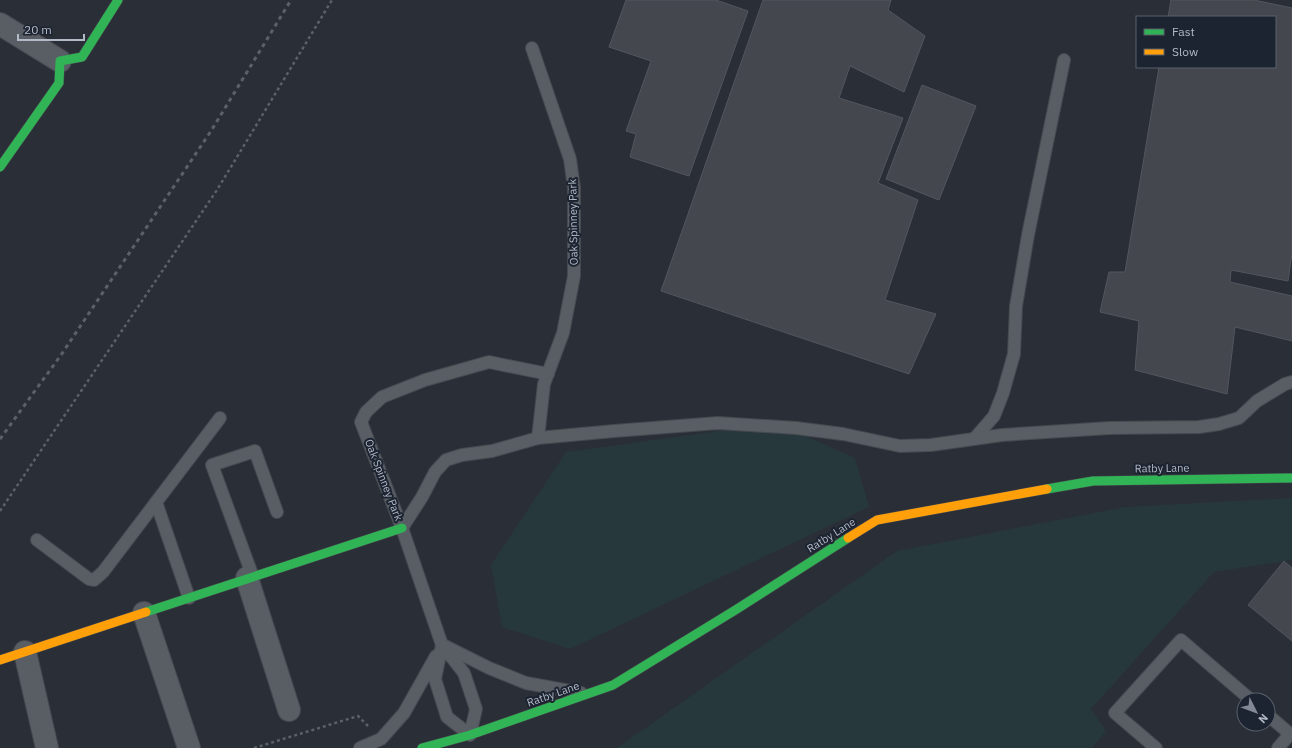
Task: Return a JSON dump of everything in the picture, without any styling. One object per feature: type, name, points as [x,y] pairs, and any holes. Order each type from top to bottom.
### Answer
[{"type":"main road","points":[[0,167],[59,83],[60,61],[82,56],[118,0]]},
{"type":"main road","name":"Ratby Lane","points":[[422,748],[471,738],[613,685],[737,609],[877,520],[1093,481],[1292,478]]},
{"type":"main road","points":[[0,660],[402,528]]},
{"type":"street","points":[[0,24],[60,61]]},
{"type":"street","points":[[250,578],[289,710]]},
{"type":"street","points":[[144,613],[189,748]]},
{"type":"street","points":[[25,652],[47,748]]},
{"type":"lane","name":"Oak Spinney Park","points":[[532,48],[570,159],[574,188],[574,276],[563,333],[544,384],[538,438]]},
{"type":"lane","points":[[974,439],[994,416],[1003,394],[1014,354],[1016,306],[1028,235],[1064,60]]},
{"type":"lane","name":"Oak Spinney Park","points":[[471,738],[476,709],[464,673],[442,644],[402,528],[361,422],[366,412],[382,397],[425,380],[489,362],[548,374]]},
{"type":"lane","name":"Oak Spinney Park","points":[[402,528],[422,497],[435,472],[446,460],[462,455],[492,451],[538,438],[606,431],[718,423],[796,428],[843,434],[900,446],[931,445],[1002,435],[1109,428],[1199,427],[1219,424],[1239,418],[1257,401],[1285,384],[1292,382]]},
{"type":"lane","points":[[37,540],[89,579],[94,580],[103,572],[220,418]]},
{"type":"lane","points":[[250,578],[212,465],[255,450],[277,512]]},
{"type":"lane","points":[[156,502],[189,598]]},
{"type":"lane","points":[[1156,748],[1115,713],[1181,640],[1241,692]]},
{"type":"lane","points":[[442,644],[489,668],[526,683],[587,694]]},
{"type":"lane","points":[[442,644],[435,679],[447,717],[471,738]]},
{"type":"lane","points":[[360,748],[381,739],[404,713],[442,644]]},
{"type":"lane","points":[[1276,722],[1290,734],[1278,748]]},
{"type":"path","points":[[0,511],[217,190],[332,0]]},
{"type":"path","points":[[254,748],[358,716],[381,739]]},
{"type":"shaded area","points":[[777,423],[855,458],[869,507],[570,649],[502,627],[491,565],[566,452]]},
{"type":"shaded area","points":[[1292,498],[1292,560],[1214,572],[1091,709],[1106,731],[1092,748],[617,748],[897,551],[1125,507]]},
{"type":"building","points":[[626,0],[716,0],[748,11],[689,176],[630,157],[636,134],[626,131],[651,61],[609,47]]},
{"type":"building","points":[[763,0],[891,0],[888,10],[925,36],[904,92],[850,66],[839,98],[903,118],[878,183],[918,200],[885,300],[936,314],[909,374],[661,291]]},
{"type":"building","points":[[1171,0],[1254,0],[1292,8],[1292,253],[1288,281],[1231,270],[1230,282],[1292,296],[1292,341],[1235,327],[1227,394],[1135,370],[1139,321],[1100,312],[1109,272],[1125,272],[1159,68],[1276,68],[1276,16],[1168,16]]},
{"type":"building","points":[[922,85],[976,106],[939,200],[886,179]]},
{"type":"building","points":[[1284,561],[1292,568],[1292,641],[1248,605]]},
{"type":"railway","points":[[0,439],[61,355],[211,131],[291,0]]},
{"type":"traffic: fast","points":[[0,167],[59,83],[60,61],[82,57],[118,0]]},
{"type":"traffic: fast","points":[[1047,489],[1093,481],[1292,478]]},
{"type":"traffic: fast","points":[[146,612],[402,528]]},
{"type":"traffic: fast","points":[[422,748],[470,735],[613,685],[737,609],[848,538]]},
{"type":"traffic: slow","points":[[848,538],[877,520],[1047,489]]},
{"type":"traffic: slow","points":[[0,660],[146,612]]}]
